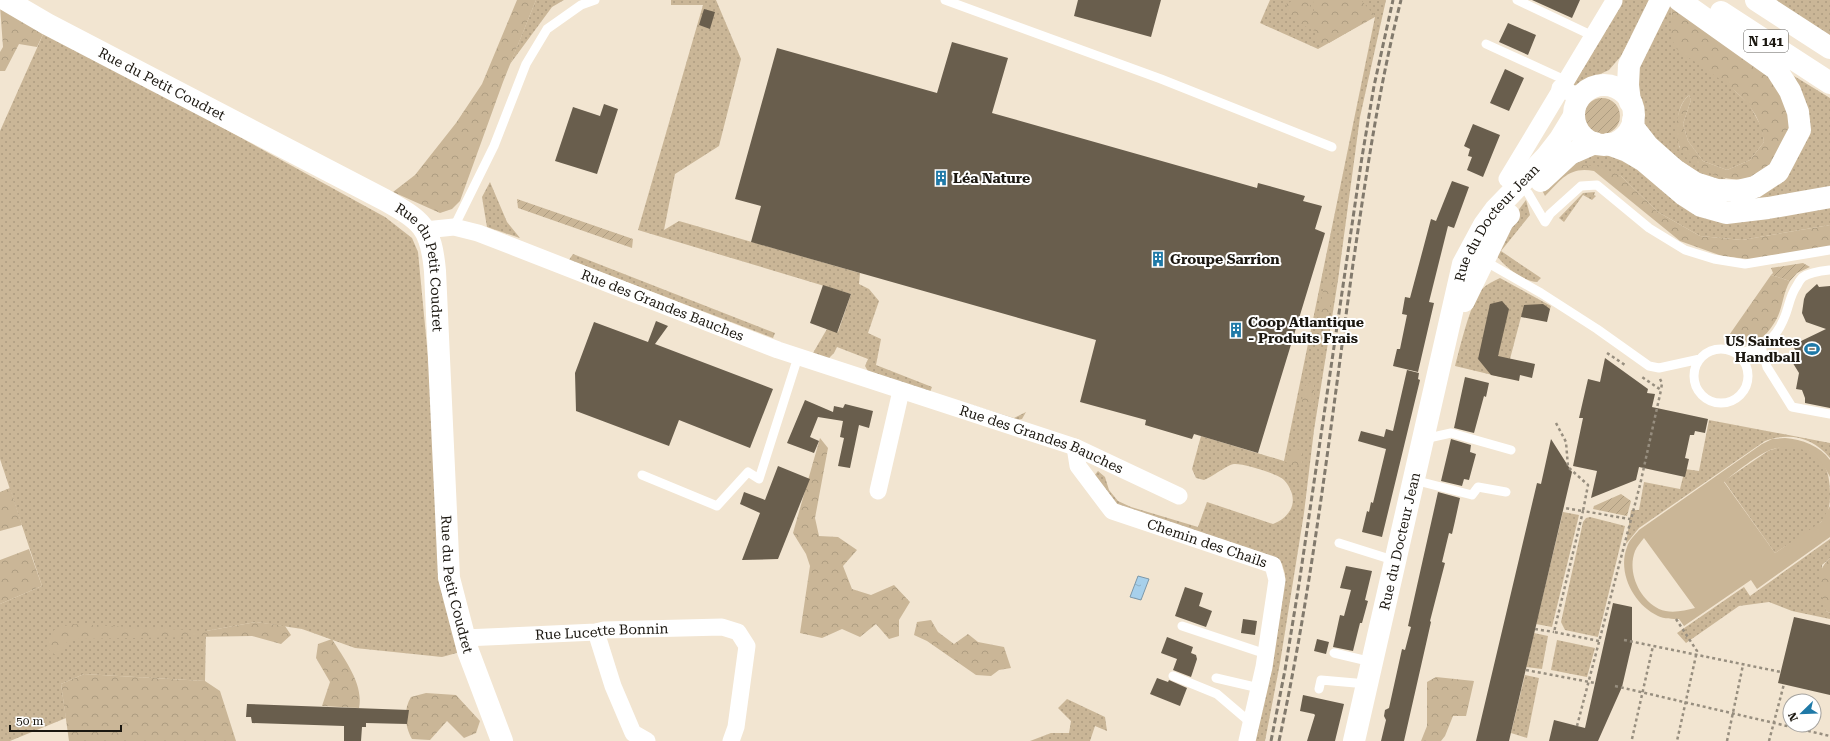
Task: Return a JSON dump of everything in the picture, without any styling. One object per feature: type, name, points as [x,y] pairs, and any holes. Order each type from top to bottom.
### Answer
[{"type":"main road","name":"Rue du Petit Coudret","points":[[6,0],[47,24],[412,215],[425,230],[430,240],[435,271],[449,578],[468,651],[502,741]]},
{"type":"main road","points":[[1661,0],[1629,65],[1628,85],[1634,128],[1648,146],[1675,170],[1695,183],[1717,190],[1738,190],[1755,187],[1778,172],[1800,130],[1798,112],[1790,91],[1776,69],[1680,0]]},
{"type":"main road","name":"N 141","points":[[1702,0],[1830,83]]},
{"type":"main road","name":"N 141","points":[[1756,0],[1830,48]]},
{"type":"main road","points":[[1629,65],[1599,85],[1570,95],[1578,130],[1588,140],[1627,151],[1644,161],[1684,195],[1701,206],[1726,213],[1768,208],[1830,197]]},
{"type":"main road","points":[[1599,85],[1606,85],[1621,90],[1632,111],[1630,127],[1622,138],[1602,144]]},
{"type":"main road","name":"Rue du Docteur Jean","points":[[1478,254],[1495,210],[1546,157],[1560,139],[1570,95]]},
{"type":"main road","name":"Rue du Docteur Jean","points":[[1354,741],[1463,264],[1478,254],[1503,221],[1528,193],[1570,154],[1602,144]]},
{"type":"street","name":"Rue du Docteur Jean","points":[[1507,179],[1570,95],[1593,36],[1614,1]]},
{"type":"street","name":"Rue des Grandes Bauches","points":[[425,230],[454,227],[478,233],[798,357],[1075,447],[1179,496]]},
{"type":"street","points":[[878,491],[901,391]]},
{"type":"street","name":"Chemin des Chails","points":[[1075,447],[1078,466],[1112,511],[1273,565],[1277,580],[1266,654],[1247,741]]},
{"type":"street","name":"Rue Lucette Bonnin","points":[[464,638],[596,632],[604,630],[722,627],[738,632],[747,646],[736,727],[731,741]]},
{"type":"street","points":[[596,632],[613,686],[633,733],[647,741]]},
{"type":"lane","points":[[454,227],[494,146],[526,64],[547,29],[581,4],[595,0]]},
{"type":"lane","points":[[945,0],[1161,79],[1332,147]]},
{"type":"lane","points":[[1517,0],[1593,36]]},
{"type":"lane","points":[[1486,44],[1570,95]]},
{"type":"lane","points":[[1528,193],[1544,222],[1550,214],[1581,186],[1597,185],[1649,228],[1685,250],[1714,259],[1744,264],[1830,250]]},
{"type":"lane","points":[[1478,254],[1597,329],[1649,366],[1659,368],[1700,359]]},
{"type":"lane","points":[[1734,352],[1746,365],[1748,378],[1744,390],[1739,397],[1722,403],[1714,402],[1706,398],[1700,392],[1696,384],[1696,367],[1700,359],[1707,353],[1716,350],[1747,353],[1761,347],[1774,336],[1785,316],[1790,296],[1802,278],[1816,272],[1830,270]]},
{"type":"lane","points":[[1761,347],[1768,367],[1792,407],[1830,414]]},
{"type":"lane","points":[[642,475],[717,506],[748,472],[759,479],[798,357]]},
{"type":"lane","points":[[1424,439],[1451,433],[1512,450]]},
{"type":"lane","points":[[1414,480],[1472,495],[1478,487],[1506,492]]},
{"type":"lane","points":[[1339,543],[1396,561]]},
{"type":"lane","points":[[1182,626],[1266,654]]},
{"type":"lane","points":[[1334,653],[1372,663]]},
{"type":"lane","points":[[1173,676],[1217,694],[1251,723]]},
{"type":"lane","points":[[1216,678],[1259,688]]},
{"type":"lane","points":[[1319,689],[1321,680],[1367,684]]},
{"type":"path","points":[[1607,353],[1631,370]]},
{"type":"path","points":[[1577,726],[1640,485],[1661,390],[1637,374]]},
{"type":"path","points":[[1554,632],[1588,485],[1568,467],[1566,442],[1556,423]]},
{"type":"path","points":[[1564,508],[1630,520]]},
{"type":"path","points":[[1676,619],[1697,651],[1677,741]]},
{"type":"path","points":[[1535,629],[1599,642]]},
{"type":"path","points":[[1624,640],[1781,672]]},
{"type":"path","points":[[1632,739],[1653,646]]},
{"type":"path","points":[[1727,741],[1743,665]]},
{"type":"path","points":[[1526,670],[1595,682]]},
{"type":"path","points":[[1769,741],[1784,684]]},
{"type":"path","points":[[1614,686],[1685,704],[1774,722],[1830,736]]},
{"type":"green space","points":[[517,0],[536,0],[503,82],[460,201],[452,209],[440,213],[393,192],[415,175],[456,123],[482,84]]},
{"type":"green space","points":[[536,0],[564,0],[552,7],[510,64]]},
{"type":"green space","points":[[671,0],[716,0],[741,59],[719,146],[675,174],[664,230],[679,221],[860,273],[859,284],[869,289],[879,301],[868,333],[881,339],[876,365],[932,387],[930,392],[1014,418],[1026,412],[1022,419],[1009,421],[869,373],[865,366],[868,359],[837,347],[834,353],[827,360],[813,353],[827,329],[838,332],[851,294],[638,230],[703,5],[671,5]]},
{"type":"green space","points":[[1270,0],[1386,0],[1360,117],[1338,280],[1314,430],[1304,513],[1280,663],[1265,741],[1255,741],[1269,674],[1285,574],[1282,564],[1277,560],[1119,509],[1094,476],[1098,471],[1105,477],[1109,490],[1118,501],[1131,507],[1198,527],[1207,502],[1273,524],[1280,521],[1292,506],[1292,493],[1289,487],[1284,480],[1268,472],[1245,465],[1234,464],[1227,466],[1204,480],[1196,478],[1192,469],[1201,436],[1284,461],[1375,17],[1318,49],[1260,23]]},
{"type":"green space","points":[[1294,0],[1307,0],[1314,13],[1313,0],[1361,0],[1375,16],[1329,43],[1316,42],[1315,31],[1292,20],[1286,4]]},
{"type":"green space","points":[[1622,0],[1651,0],[1621,56],[1609,70],[1572,87]]},
{"type":"green space","points":[[1830,0],[1830,36],[1774,1]]},
{"type":"green space","points":[[1667,1],[1672,7],[1671,20],[1735,91],[1749,104],[1762,128],[1764,142],[1750,160],[1727,170],[1703,161],[1688,141],[1683,124],[1691,100],[1689,95],[1684,100],[1678,119],[1679,147],[1726,179],[1707,179],[1659,145],[1645,131],[1639,113],[1636,86],[1637,71]]},
{"type":"green space","points":[[0,6],[45,30],[37,47],[19,44],[5,71],[0,71],[0,52],[3,47]]},
{"type":"green space","points":[[1672,7],[1755,64],[1775,82],[1783,95],[1789,117],[1786,139],[1771,165],[1765,172],[1756,177],[1735,179],[1714,175],[1687,158],[1679,146],[1677,127],[1679,111],[1689,95],[1691,100],[1683,124],[1688,141],[1703,161],[1727,170],[1750,160],[1764,142],[1761,128],[1749,105],[1731,87],[1677,49],[1671,34]]},
{"type":"green space","points":[[45,30],[385,217],[412,238],[418,252],[434,420],[464,651],[442,657],[355,648],[302,629],[256,622],[206,631],[205,681],[84,674],[61,684],[66,718],[10,741],[0,741],[0,604],[42,586],[0,459],[0,131]]},
{"type":"green space","points":[[1794,76],[1830,98],[1830,189],[1740,203],[1716,200],[1738,196],[1799,87]]},
{"type":"green space","points":[[1602,98],[1615,103],[1620,116],[1615,129],[1602,134],[1589,129],[1584,116],[1589,103]]},
{"type":"green space","points":[[1595,150],[1617,153],[1680,202],[1830,206],[1830,225],[1742,240],[1700,236],[1658,212],[1621,176],[1565,164]]},
{"type":"green space","points":[[1565,164],[1597,166],[1621,176],[1658,212],[1700,236],[1742,240],[1830,225],[1830,247],[1756,260],[1722,256],[1680,241],[1594,171],[1585,170],[1572,172],[1561,180],[1545,196],[1542,190]]},
{"type":"green space","points":[[490,182],[507,222],[520,238],[487,227],[482,197]]},
{"type":"green space","points":[[1595,192],[1594,195],[1596,196],[1592,200],[1583,195],[1564,222],[1559,218],[1583,193]]},
{"type":"green space","points":[[517,199],[633,239],[632,248],[518,208]]},
{"type":"green space","points":[[1526,200],[1530,215],[1501,251],[1541,278],[1537,282],[1526,279],[1508,268],[1496,254],[1508,224]]},
{"type":"green space","points":[[573,254],[775,333],[773,338],[569,260]]},
{"type":"green space","points":[[1803,263],[1810,267],[1797,273],[1790,281],[1771,275],[1773,273],[1771,268]]},
{"type":"green space","points":[[1771,275],[1790,281],[1780,312],[1774,324],[1763,337],[1750,344],[1742,345],[1725,341]]},
{"type":"green space","points":[[1500,278],[1551,306],[1550,309],[1521,317],[1505,378],[1455,366],[1473,304],[1484,287]]},
{"type":"green space","points":[[1331,279],[1334,283],[1328,318],[1323,328],[1318,327],[1318,319],[1325,281]]},
{"type":"green space","points":[[1310,382],[1314,385],[1314,402],[1305,407],[1302,402],[1303,388]]},
{"type":"green space","points":[[1709,420],[1830,443],[1830,458],[1816,445],[1800,438],[1783,437],[1765,441],[1639,528],[1626,544],[1631,510],[1639,510],[1644,482],[1680,489],[1685,469],[1699,471]]},
{"type":"green space","points":[[820,438],[828,448],[815,518],[819,536],[838,537],[857,550],[843,566],[852,589],[871,595],[894,585],[910,602],[899,620],[899,636],[889,639],[876,624],[860,637],[842,629],[822,638],[800,633],[810,566],[806,554],[793,533]]},
{"type":"green space","points":[[1772,439],[1791,439],[1816,447],[1830,460],[1830,477],[1820,461],[1813,455],[1798,448],[1789,447],[1765,452],[1724,482],[1775,553],[1821,522],[1830,506],[1830,537],[1757,589],[1751,580],[1684,626],[1679,619],[1663,618],[1649,611],[1635,596],[1626,577],[1624,557],[1628,544],[1639,530],[1762,444]],"holes":[[[1644,538],[1695,608],[1677,612],[1663,611],[1646,599],[1636,584],[1633,568],[1633,559],[1636,549]]]},
{"type":"green space","points":[[1793,446],[1811,452],[1826,468],[1830,484],[1829,505],[1826,515],[1817,526],[1775,553],[1724,481],[1768,451],[1780,447]]},
{"type":"green space","points":[[1298,449],[1303,454],[1302,465],[1293,466],[1284,461],[1289,454]]},
{"type":"green space","points":[[10,488],[22,525],[0,531],[0,492]]},
{"type":"green space","points":[[1621,494],[1631,501],[1627,516],[1593,509],[1594,506]]},
{"type":"green space","points":[[1563,512],[1579,515],[1552,627],[1536,624]]},
{"type":"green space","points":[[1590,517],[1625,526],[1598,637],[1565,630],[1561,622],[1583,522],[1586,518]]},
{"type":"green space","points":[[1830,539],[1830,558],[1822,565],[1826,611],[1830,613],[1830,619],[1792,611],[1769,602],[1739,606],[1686,643],[1677,633],[1744,587],[1750,596]]},
{"type":"green space","points":[[29,549],[42,586],[0,604],[0,560]]},
{"type":"green space","points":[[1830,558],[1830,613],[1826,611],[1822,597],[1820,576],[1825,564]]},
{"type":"green space","points":[[931,620],[938,632],[954,644],[968,634],[978,642],[1004,647],[1011,668],[999,670],[991,676],[976,675],[927,641],[914,635],[917,622]]},
{"type":"green space","points":[[256,622],[285,626],[291,635],[281,644],[252,636],[76,639],[66,643],[57,656],[46,648],[54,630],[71,624],[206,631]]},
{"type":"green space","points":[[1534,633],[1548,636],[1542,669],[1526,667]]},
{"type":"green space","points":[[332,639],[356,681],[360,699],[359,708],[322,706],[330,682],[316,658],[318,644]]},
{"type":"green space","points":[[1557,640],[1595,648],[1587,677],[1551,670]]},
{"type":"green space","points":[[84,674],[205,681],[220,691],[236,741],[69,741],[61,684]]},
{"type":"green space","points":[[1525,675],[1539,678],[1527,738],[1511,733]]},
{"type":"green space","points":[[1436,677],[1474,681],[1466,716],[1453,716],[1445,736],[1441,741],[1421,741],[1427,726],[1427,682]]},
{"type":"green space","points":[[426,693],[456,695],[480,721],[476,733],[464,738],[447,721],[430,740],[412,739],[406,724],[408,702],[411,697]]},
{"type":"green space","points":[[1067,699],[1105,717],[1107,731],[1095,726],[1090,741],[1030,741],[1051,733],[1069,733],[1071,721],[1058,708]]},
{"type":"water","points":[[1138,576],[1149,579],[1141,600],[1130,597]]},
{"type":"building","points":[[1078,0],[1161,0],[1151,37],[1074,16]]},
{"type":"building","points":[[1532,0],[1580,0],[1572,18]]},
{"type":"building","points":[[704,9],[715,12],[710,29],[699,25]]},
{"type":"building","points":[[1508,23],[1536,35],[1528,55],[1499,42]]},
{"type":"building","name":"Léa Nature","points":[[952,42],[1008,58],[992,113],[1257,188],[1258,183],[1305,196],[1303,201],[1322,206],[1315,229],[1325,233],[1258,453],[1194,434],[1192,439],[1145,425],[1146,420],[1080,402],[1096,340],[751,242],[761,206],[735,199],[777,48],[937,93]]},
{"type":"building","points":[[1505,69],[1524,78],[1509,111],[1490,103]]},
{"type":"building","points":[[604,104],[618,109],[597,174],[555,161],[573,107],[600,116]]},
{"type":"building","points":[[1473,124],[1500,135],[1483,177],[1467,170],[1472,157],[1468,156],[1470,149],[1464,146]]},
{"type":"building","points":[[1452,181],[1469,187],[1454,228],[1448,226],[1429,302],[1434,303],[1418,372],[1393,366],[1397,349],[1400,349],[1407,315],[1402,314],[1405,297],[1410,298],[1431,219],[1436,221]]},
{"type":"building","name":"US Saintes Handball","points":[[1817,284],[1819,287],[1830,286],[1830,408],[1805,403],[1802,390],[1796,389],[1799,373],[1791,360],[1800,356],[1794,348],[1799,342],[1826,329],[1806,322],[1802,313],[1806,294]]},
{"type":"building","points":[[823,285],[851,294],[837,333],[810,323]]},
{"type":"building","points":[[1502,301],[1509,309],[1498,356],[1535,364],[1532,378],[1520,375],[1519,381],[1491,375],[1478,359],[1490,304]]},
{"type":"building","points":[[1543,304],[1550,309],[1547,322],[1521,317],[1524,305]]},
{"type":"building","points":[[656,321],[668,326],[655,344],[773,389],[750,448],[679,420],[669,446],[576,411],[575,373],[594,322],[648,342]]},
{"type":"building","points":[[1605,358],[1648,389],[1647,393],[1655,394],[1652,407],[1708,419],[1705,433],[1695,431],[1694,435],[1690,435],[1685,458],[1689,459],[1685,477],[1639,467],[1636,480],[1591,498],[1597,471],[1573,466],[1583,418],[1579,418],[1588,379],[1600,382]]},
{"type":"building","points":[[1407,370],[1419,373],[1418,379],[1420,380],[1382,537],[1362,532],[1367,511],[1369,512],[1371,502],[1373,503],[1386,449],[1358,441],[1361,431],[1384,437],[1386,429],[1393,431]]},
{"type":"building","points":[[1465,377],[1489,383],[1474,433],[1454,428]]},
{"type":"building","points":[[805,400],[833,412],[834,406],[843,408],[845,404],[873,411],[869,428],[859,425],[850,468],[838,466],[844,438],[840,437],[843,421],[818,417],[810,437],[819,441],[814,453],[787,443]]},
{"type":"building","points":[[1451,439],[1471,445],[1470,452],[1476,454],[1469,480],[1464,479],[1462,486],[1441,481]]},
{"type":"building","points":[[1551,439],[1572,472],[1509,741],[1476,741],[1537,483],[1541,484]]},
{"type":"building","points":[[778,466],[810,479],[778,559],[742,560],[760,513],[740,504],[744,492],[765,500]]},
{"type":"building","points":[[1438,492],[1460,498],[1455,521],[1452,534],[1449,533],[1442,562],[1445,563],[1430,621],[1404,741],[1381,741],[1386,720],[1384,716],[1385,710],[1389,708],[1402,649],[1405,650],[1411,627],[1408,626]]},
{"type":"building","points":[[1346,566],[1372,571],[1365,600],[1368,601],[1362,623],[1360,623],[1353,651],[1333,647],[1340,615],[1344,616],[1351,590],[1340,588]]},
{"type":"building","points":[[1185,587],[1203,593],[1199,606],[1212,611],[1206,627],[1175,616]]},
{"type":"building","points":[[1613,603],[1632,607],[1632,644],[1622,687],[1598,741],[1549,741],[1554,720],[1585,728]]},
{"type":"building","points":[[1794,617],[1830,625],[1830,695],[1778,683]]},
{"type":"building","points":[[1243,619],[1257,621],[1255,635],[1241,633]]},
{"type":"building","points":[[1167,637],[1193,647],[1191,653],[1196,655],[1197,659],[1191,677],[1173,670],[1177,659],[1161,653]]},
{"type":"building","points":[[1317,639],[1329,642],[1326,654],[1314,651]]},
{"type":"building","points":[[1157,678],[1168,682],[1169,680],[1187,688],[1180,706],[1150,694]]},
{"type":"building","points":[[1303,695],[1344,704],[1335,741],[1307,741],[1315,715],[1300,711]]},
{"type":"building","points":[[247,704],[409,710],[407,724],[366,723],[366,727],[362,727],[361,741],[344,741],[344,726],[252,723],[251,717],[246,717]]},
{"type":"railway","points":[[1271,741],[1285,670],[1299,584],[1362,157],[1374,86],[1393,0]]},
{"type":"railway","points":[[1279,741],[1312,563],[1368,164],[1386,65],[1401,0]]},
{"type":"place","name":"Léa Nature","points":[[941,178]]},
{"type":"place","name":"Groupe Sarrion","points":[[1158,259]]},
{"type":"place","name":"Coop Atlantique - Produits Frais","points":[[1236,330]]},
{"type":"place","name":"US Saintes Handball","points":[[1812,349]]}]
